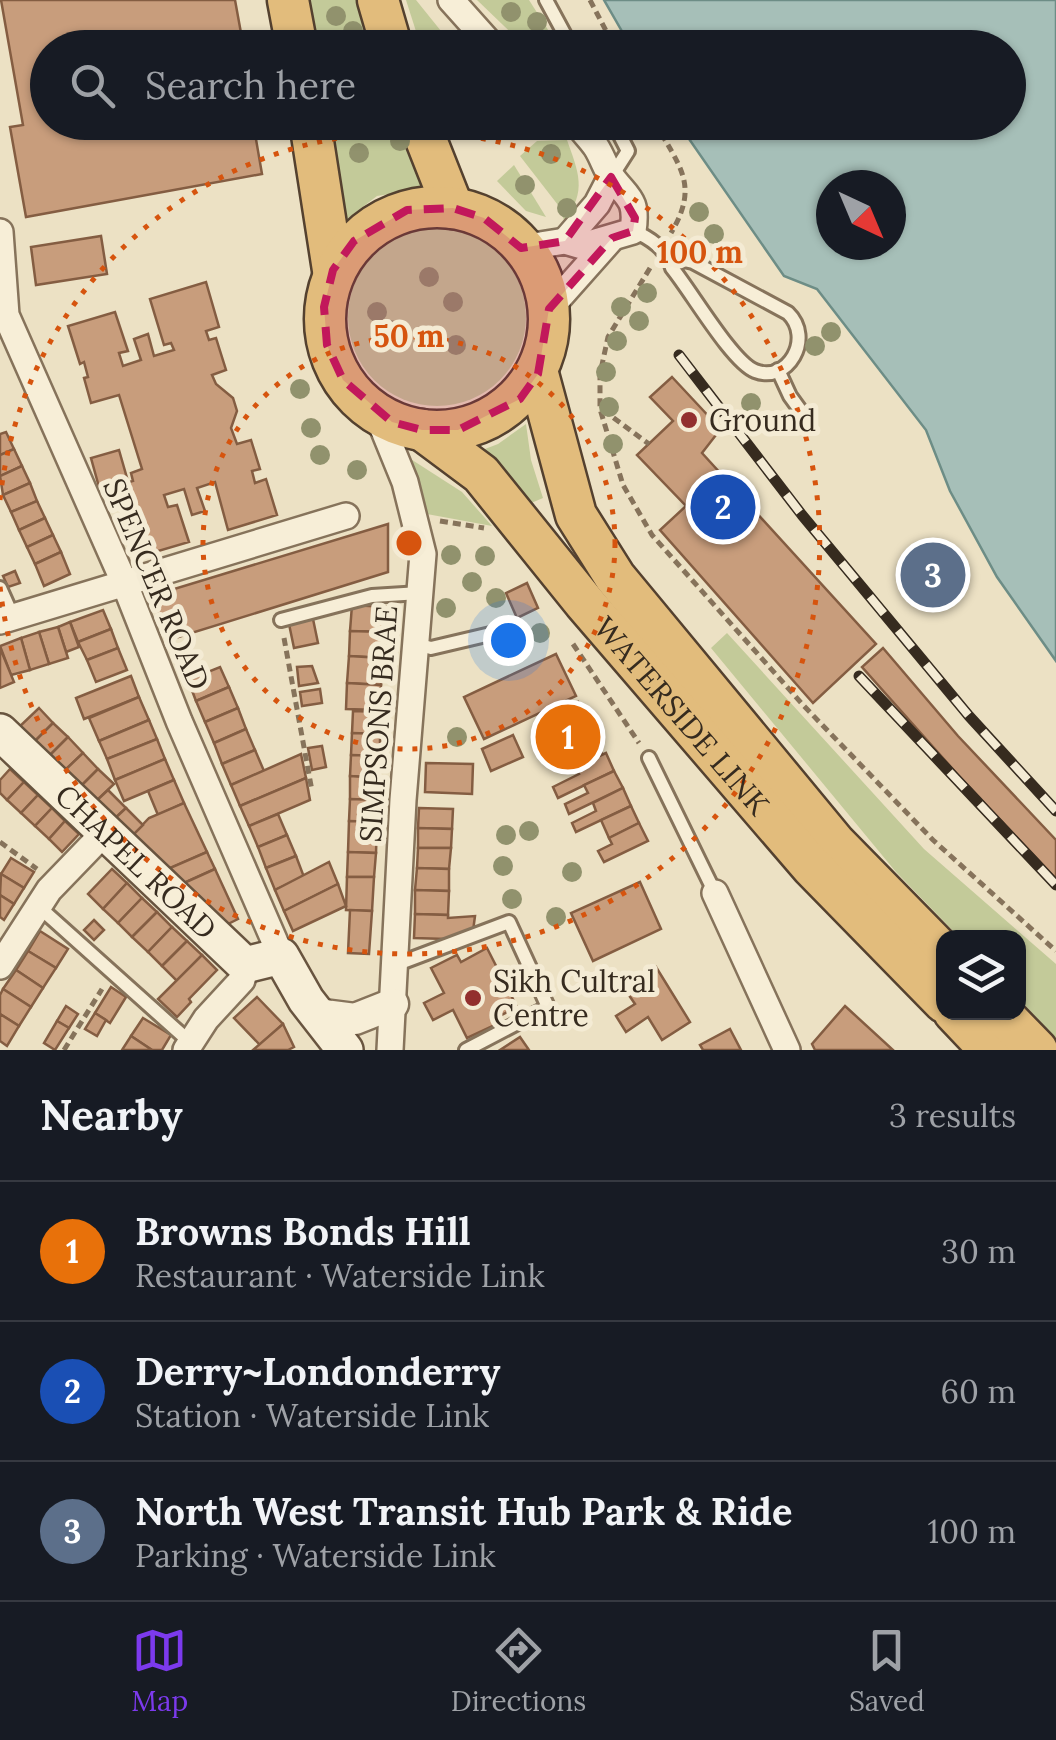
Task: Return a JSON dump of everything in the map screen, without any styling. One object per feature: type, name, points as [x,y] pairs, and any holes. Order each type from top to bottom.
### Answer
[{"type":"highway","points":[[288,0],[294,30]]},
{"type":"highway","points":[[378,0],[387,30]]},
{"type":"highway","points":[[313,140],[333,270],[324,308],[327,346],[343,380],[364,404],[392,422],[422,430],[458,430],[491,420],[520,400],[538,374],[548,339],[549,309],[541,276],[506,231],[484,218],[453,208],[406,210],[379,222],[354,241],[333,270]]},
{"type":"highway","points":[[425,140],[453,208]]},
{"type":"highway","name":"WATERSIDE LINK","points":[[538,374],[576,515],[615,577],[835,844],[936,946]]},
{"type":"highway","name":"WATERSIDE LINK","points":[[422,430],[480,474],[584,602],[812,867],[936,994]]},
{"type":"highway","points":[[962,1020],[990,1050]]},
{"type":"highway","points":[[1008,1020],[1037,1050]]},
{"type":"main road","name":"CHAPEL ROAD","points":[[0,732],[245,965]]},
{"type":"main road","points":[[245,965],[281,956],[316,1014],[345,1050]]},
{"type":"street","points":[[451,0],[478,30]]},
{"type":"street","points":[[549,309],[635,218],[623,186],[612,177],[591,140]]},
{"type":"street","points":[[565,242],[598,204],[612,177]]},
{"type":"street","name":"SPENCER ROAD","points":[[0,232],[3,315],[124,582],[179,721],[281,956]]},
{"type":"street","points":[[521,248],[565,242],[582,246],[622,235]]},
{"type":"street","name":"SIMPSONS BRAE","points":[[376,412],[404,482],[423,554],[390,1050]]},
{"type":"street","points":[[7,619],[346,516]]},
{"type":"street","points":[[0,966],[56,883],[104,834]]},
{"type":"street","points":[[715,893],[787,1050]]},
{"type":"street","points":[[188,1046],[206,1018],[242,980],[245,965]]},
{"type":"street","points":[[316,1014],[355,1019],[392,1004]]},
{"type":"lane","points":[[546,0],[562,30]]},
{"type":"lane","points":[[612,177],[628,152],[622,140]]},
{"type":"lane","points":[[622,235],[693,262],[788,312],[797,321],[801,334],[794,358],[778,370],[759,373],[742,363],[665,253]]},
{"type":"lane","points":[[778,370],[803,414]]},
{"type":"lane","points":[[0,588],[7,619]]},
{"type":"lane","points":[[281,620],[372,596],[420,594]]},
{"type":"lane","points":[[416,644],[432,648],[498,632]]},
{"type":"lane","points":[[649,758],[715,893]]},
{"type":"lane","points":[[38,906],[188,1046]]},
{"type":"lane","points":[[394,966],[509,922],[548,1006],[466,1050]]},
{"type":"path","points":[[590,0],[606,30]]},
{"type":"path","points":[[665,140],[686,180],[686,208],[669,236]]},
{"type":"path","points":[[665,253],[608,336],[600,374],[600,408],[623,486],[652,535],[804,706],[933,840],[1056,951]]},
{"type":"path","points":[[600,408],[650,444]]},
{"type":"path","points":[[414,517],[497,530]]},
{"type":"path","points":[[281,620],[312,792]]},
{"type":"path","points":[[572,642],[649,758]]},
{"type":"path","points":[[0,842],[56,883]]},
{"type":"path","points":[[64,1050],[113,973]]},
{"type":"highlighted area","points":[[611,177],[635,218],[633,231],[612,238],[549,309],[538,374],[520,399],[458,430],[422,430],[392,422],[343,380],[327,345],[324,307],[333,270],[354,241],[407,210],[453,208],[484,218],[521,248],[565,241]]},
{"type":"green space","points":[[309,0],[362,0],[372,30],[314,30]]},
{"type":"green space","points":[[406,0],[416,0],[440,30],[416,30]]},
{"type":"green space","points":[[477,0],[529,0],[548,30],[508,30]]},
{"type":"green space","points":[[333,140],[407,140],[427,188],[377,196],[343,222]]},
{"type":"green space","points":[[567,140],[579,181],[576,200],[564,220],[558,205],[520,156],[537,141]]},
{"type":"green space","points":[[514,165],[546,217],[526,211],[497,181]]},
{"type":"green space","points":[[437,228],[471,235],[500,254],[519,283],[526,317],[519,351],[500,380],[471,399],[437,406],[403,399],[374,380],[355,351],[348,317],[355,283],[374,254],[403,235]]},
{"type":"green space","points":[[526,424],[531,460],[543,498],[524,506],[472,454],[498,444]]},
{"type":"green space","points":[[406,456],[462,492],[492,526],[416,512]]},
{"type":"green space","points":[[727,633],[924,849],[1017,930],[952,930],[896,872],[711,648]]},
{"type":"green space","points":[[1026,938],[1056,964],[1056,1038],[1026,1006]]},
{"type":"water","points":[[604,0],[1056,0],[1056,661],[997,577],[950,491],[926,430],[817,289],[784,276],[690,140],[1026,140],[1026,30],[621,30]]},
{"type":"building","points":[[1,0],[235,0],[240,30],[30,30],[30,140],[256,140],[262,174],[26,217],[10,127],[23,125]]},
{"type":"building","points":[[101,236],[107,274],[36,285],[31,247]]},
{"type":"building","points":[[206,282],[219,327],[206,331],[209,340],[216,338],[226,370],[212,375],[216,384],[233,398],[237,411],[231,428],[237,444],[251,440],[260,469],[252,471],[255,483],[266,479],[277,515],[228,530],[215,482],[197,488],[205,511],[192,515],[184,489],[164,495],[168,507],[177,505],[189,542],[138,557],[126,519],[135,516],[129,498],[120,500],[116,486],[133,481],[131,473],[142,469],[119,395],[91,403],[84,362],[80,364],[68,326],[115,312],[128,351],[119,353],[123,366],[141,360],[134,339],[148,334],[154,356],[174,350],[171,343],[164,345],[150,299]]},
{"type":"building","points":[[672,377],[714,422],[716,435],[702,453],[876,644],[813,703],[660,530],[686,506],[637,455],[673,421],[650,397]]},
{"type":"building","points":[[6,432],[14,449],[0,455],[0,434]]},
{"type":"building","points":[[14,449],[22,466],[0,476],[0,455]]},
{"type":"building","points":[[119,450],[127,478],[99,487],[91,458]]},
{"type":"building","points":[[22,466],[30,483],[3,495],[0,476]]},
{"type":"building","points":[[30,483],[37,501],[11,512],[3,495]]},
{"type":"building","points":[[37,501],[45,518],[19,530],[11,512]]},
{"type":"building","points":[[45,518],[53,535],[27,547],[19,530]]},
{"type":"building","points":[[388,524],[388,572],[169,640],[151,596]]},
{"type":"building","points":[[53,535],[61,552],[35,564],[27,547]]},
{"type":"building","points":[[61,552],[70,574],[44,586],[35,564]]},
{"type":"building","points":[[15,571],[20,583],[8,587],[3,576]]},
{"type":"building","points":[[527,583],[538,608],[517,618],[506,593]]},
{"type":"building","points":[[352,605],[386,607],[384,632],[350,631]]},
{"type":"building","points":[[103,610],[111,629],[78,642],[70,622]]},
{"type":"building","points":[[313,619],[318,643],[294,648],[289,624]]},
{"type":"building","points":[[70,622],[79,647],[66,652],[58,627]]},
{"type":"building","points":[[58,627],[68,658],[49,664],[39,632]]},
{"type":"building","points":[[111,629],[118,648],[87,660],[78,642]]},
{"type":"building","points":[[350,631],[384,632],[382,658],[349,656]]},
{"type":"building","points":[[39,632],[49,664],[30,670],[21,638]]},
{"type":"building","points":[[21,638],[30,670],[11,675],[0,646]]},
{"type":"building","points":[[0,648],[14,682],[0,688]]},
{"type":"building","points":[[118,648],[127,670],[96,682],[87,660]]},
{"type":"building","points":[[883,648],[958,736],[1056,840],[1056,879],[862,667]]},
{"type":"building","points":[[556,654],[576,696],[484,739],[464,697]]},
{"type":"building","points":[[349,656],[382,658],[381,685],[347,683]]},
{"type":"building","points":[[312,666],[318,683],[299,686],[297,667]]},
{"type":"building","points":[[220,667],[229,687],[196,701],[188,680]]},
{"type":"building","points":[[131,676],[139,697],[84,719],[76,698]]},
{"type":"building","points":[[347,683],[381,685],[379,710],[346,709]]},
{"type":"building","points":[[229,687],[238,708],[205,722],[196,701]]},
{"type":"building","points":[[320,689],[322,703],[302,706],[300,692]]},
{"type":"building","points":[[139,697],[149,720],[99,741],[89,718]]},
{"type":"building","points":[[578,702],[602,754],[566,772],[555,748],[543,754],[536,740],[549,734],[542,719]]},
{"type":"building","points":[[39,708],[53,723],[33,743],[18,728]]},
{"type":"building","points":[[238,708],[246,729],[214,743],[205,722]]},
{"type":"building","points":[[353,711],[381,712],[380,734],[352,733]]},
{"type":"building","points":[[149,720],[157,739],[107,759],[99,741]]},
{"type":"building","points":[[53,723],[68,737],[47,758],[33,743]]},
{"type":"building","points":[[246,729],[255,750],[222,764],[214,743]]},
{"type":"building","points":[[352,733],[380,734],[380,756],[351,755]]},
{"type":"building","points":[[513,735],[523,757],[491,771],[482,749]]},
{"type":"building","points":[[68,737],[83,753],[62,773],[47,758]]},
{"type":"building","points":[[157,739],[165,759],[115,780],[107,759]]},
{"type":"building","points":[[322,746],[326,767],[312,770],[308,748]]},
{"type":"building","points":[[255,750],[264,771],[231,785],[222,764]]},
{"type":"building","points":[[83,753],[98,769],[78,789],[62,773]]},
{"type":"building","points":[[606,753],[614,771],[558,798],[553,787],[579,774],[575,767]]},
{"type":"building","points":[[301,754],[306,778],[240,806],[231,785]]},
{"type":"building","points":[[351,755],[380,756],[379,778],[350,776]]},
{"type":"building","points":[[165,759],[174,780],[124,801],[115,780]]},
{"type":"building","points":[[426,763],[473,764],[472,794],[425,792]]},
{"type":"building","points":[[10,769],[24,782],[7,800],[0,793],[0,780]]},
{"type":"building","points":[[98,769],[114,784],[93,804],[78,789]]},
{"type":"building","points":[[614,771],[623,788],[569,814],[565,804],[588,793],[584,785]]},
{"type":"building","points":[[350,776],[379,778],[378,800],[350,799]]},
{"type":"building","points":[[306,778],[310,800],[249,826],[240,806]]},
{"type":"building","points":[[174,780],[184,803],[158,815],[148,791]]},
{"type":"building","points":[[24,782],[38,795],[21,813],[7,800]]},
{"type":"building","points":[[623,788],[631,806],[576,832],[572,823],[596,811],[593,803]]},
{"type":"building","points":[[108,790],[126,808],[111,822],[93,804]]},
{"type":"building","points":[[38,795],[52,808],[35,826],[21,813]]},
{"type":"building","points":[[350,799],[378,800],[377,822],[349,821]]},
{"type":"building","points":[[184,803],[207,852],[162,872],[129,839],[149,818]]},
{"type":"building","points":[[631,806],[639,823],[609,838],[601,820]]},
{"type":"building","points":[[52,808],[65,821],[49,839],[35,826]]},
{"type":"building","points":[[126,808],[143,825],[129,839],[111,822]]},
{"type":"building","points":[[419,808],[453,809],[452,829],[418,828]]},
{"type":"building","points":[[278,814],[287,835],[258,847],[249,826]]},
{"type":"building","points":[[65,821],[79,834],[62,852],[49,839]]},
{"type":"building","points":[[349,821],[377,822],[376,853],[348,852]]},
{"type":"building","points":[[639,823],[648,841],[604,862],[598,851],[612,844],[609,838]]},
{"type":"building","points":[[418,828],[452,829],[451,848],[418,848]]},
{"type":"building","points":[[287,835],[296,856],[266,868],[258,847]]},
{"type":"building","points":[[418,848],[451,848],[449,869],[417,868]]},
{"type":"building","points":[[207,852],[215,869],[184,883],[170,868]]},
{"type":"building","points":[[348,852],[376,853],[374,877],[347,877]]},
{"type":"building","points":[[296,856],[304,877],[275,890],[266,868]]},
{"type":"building","points":[[11,858],[34,872],[24,888],[1,874]]},
{"type":"building","points":[[329,862],[338,884],[284,911],[275,890]]},
{"type":"building","points":[[417,868],[449,869],[449,891],[415,890]]},
{"type":"building","points":[[112,869],[127,883],[103,909],[88,894]]},
{"type":"building","points":[[215,869],[238,919],[222,927],[184,883]]},
{"type":"building","points":[[1,874],[24,888],[14,904],[0,895]]},
{"type":"building","points":[[347,877],[374,877],[372,911],[346,910]]},
{"type":"building","points":[[640,882],[661,929],[593,961],[571,913]]},
{"type":"building","points":[[127,883],[142,898],[118,923],[103,909]]},
{"type":"building","points":[[338,884],[346,906],[293,931],[284,911]]},
{"type":"building","points":[[415,890],[449,891],[448,915],[415,914]]},
{"type":"building","points":[[0,895],[14,904],[4,920],[0,917]]},
{"type":"building","points":[[142,898],[157,912],[132,937],[118,923]]},
{"type":"building","points":[[350,910],[372,911],[369,954],[348,953]]},
{"type":"building","points":[[157,912],[172,927],[148,952],[132,937]]},
{"type":"building","points":[[415,914],[475,916],[473,931],[447,939],[414,938]]},
{"type":"building","points":[[94,920],[104,930],[94,940],[84,930]]},
{"type":"building","points":[[172,927],[187,941],[162,966],[148,952]]},
{"type":"building","points":[[40,931],[68,949],[56,968],[28,951]]},
{"type":"building","points":[[187,941],[202,955],[177,981],[162,966]]},
{"type":"building","name":"Sikh Cultral Centre","points":[[487,948],[517,1007],[492,1020],[495,1025],[467,1038],[453,1010],[433,1020],[424,1003],[444,993],[431,968],[457,955],[461,962]]},
{"type":"building","points":[[28,951],[56,968],[43,988],[16,970]]},
{"type":"building","points":[[202,955],[217,970],[177,1017],[158,999]]},
{"type":"building","points":[[656,967],[690,1022],[662,1040],[648,1017],[626,1032],[616,1016],[635,1004],[624,988]]},
{"type":"building","points":[[16,970],[43,988],[31,1007],[3,989]]},
{"type":"building","points":[[111,987],[126,997],[110,1023],[95,1013]]},
{"type":"building","points":[[3,989],[31,1007],[19,1026],[0,1014]]},
{"type":"building","points":[[257,997],[283,1024],[260,1045],[234,1018]]},
{"type":"building","points":[[66,1006],[78,1014],[69,1028],[57,1021]]},
{"type":"building","points":[[845,1006],[893,1050],[815,1050],[812,1044]]},
{"type":"building","points":[[95,1013],[106,1020],[97,1036],[85,1029]]},
{"type":"building","points":[[0,1014],[19,1026],[7,1046],[0,1041]]},
{"type":"building","points":[[143,1018],[171,1035],[162,1050],[152,1050],[131,1036]]},
{"type":"building","points":[[57,1021],[69,1028],[55,1050],[44,1043]]},
{"type":"building","points":[[283,1024],[294,1047],[253,1050]]},
{"type":"building","points":[[730,1029],[741,1050],[703,1050],[700,1045]]},
{"type":"building","points":[[131,1036],[152,1050],[122,1050]]},
{"type":"building","points":[[520,1037],[529,1050],[500,1050]]},
{"type":"railway","points":[[679,355],[802,515],[969,716],[1056,811]]},
{"type":"railway","points":[[859,676],[1056,885]]},
{"type":"place","name":"Ground","points":[[689,420]]},
{"type":"place","name":"Derry~Londonderry","points":[[723,507]]},
{"type":"place","name":"North West Transit Hub Park & Ride","points":[[933,575]]},
{"type":"place","name":"Browns Bonds Hill","points":[[568,737]]},
{"type":"place","name":"Sikh Cultral Centre","points":[[473,998]]}]
